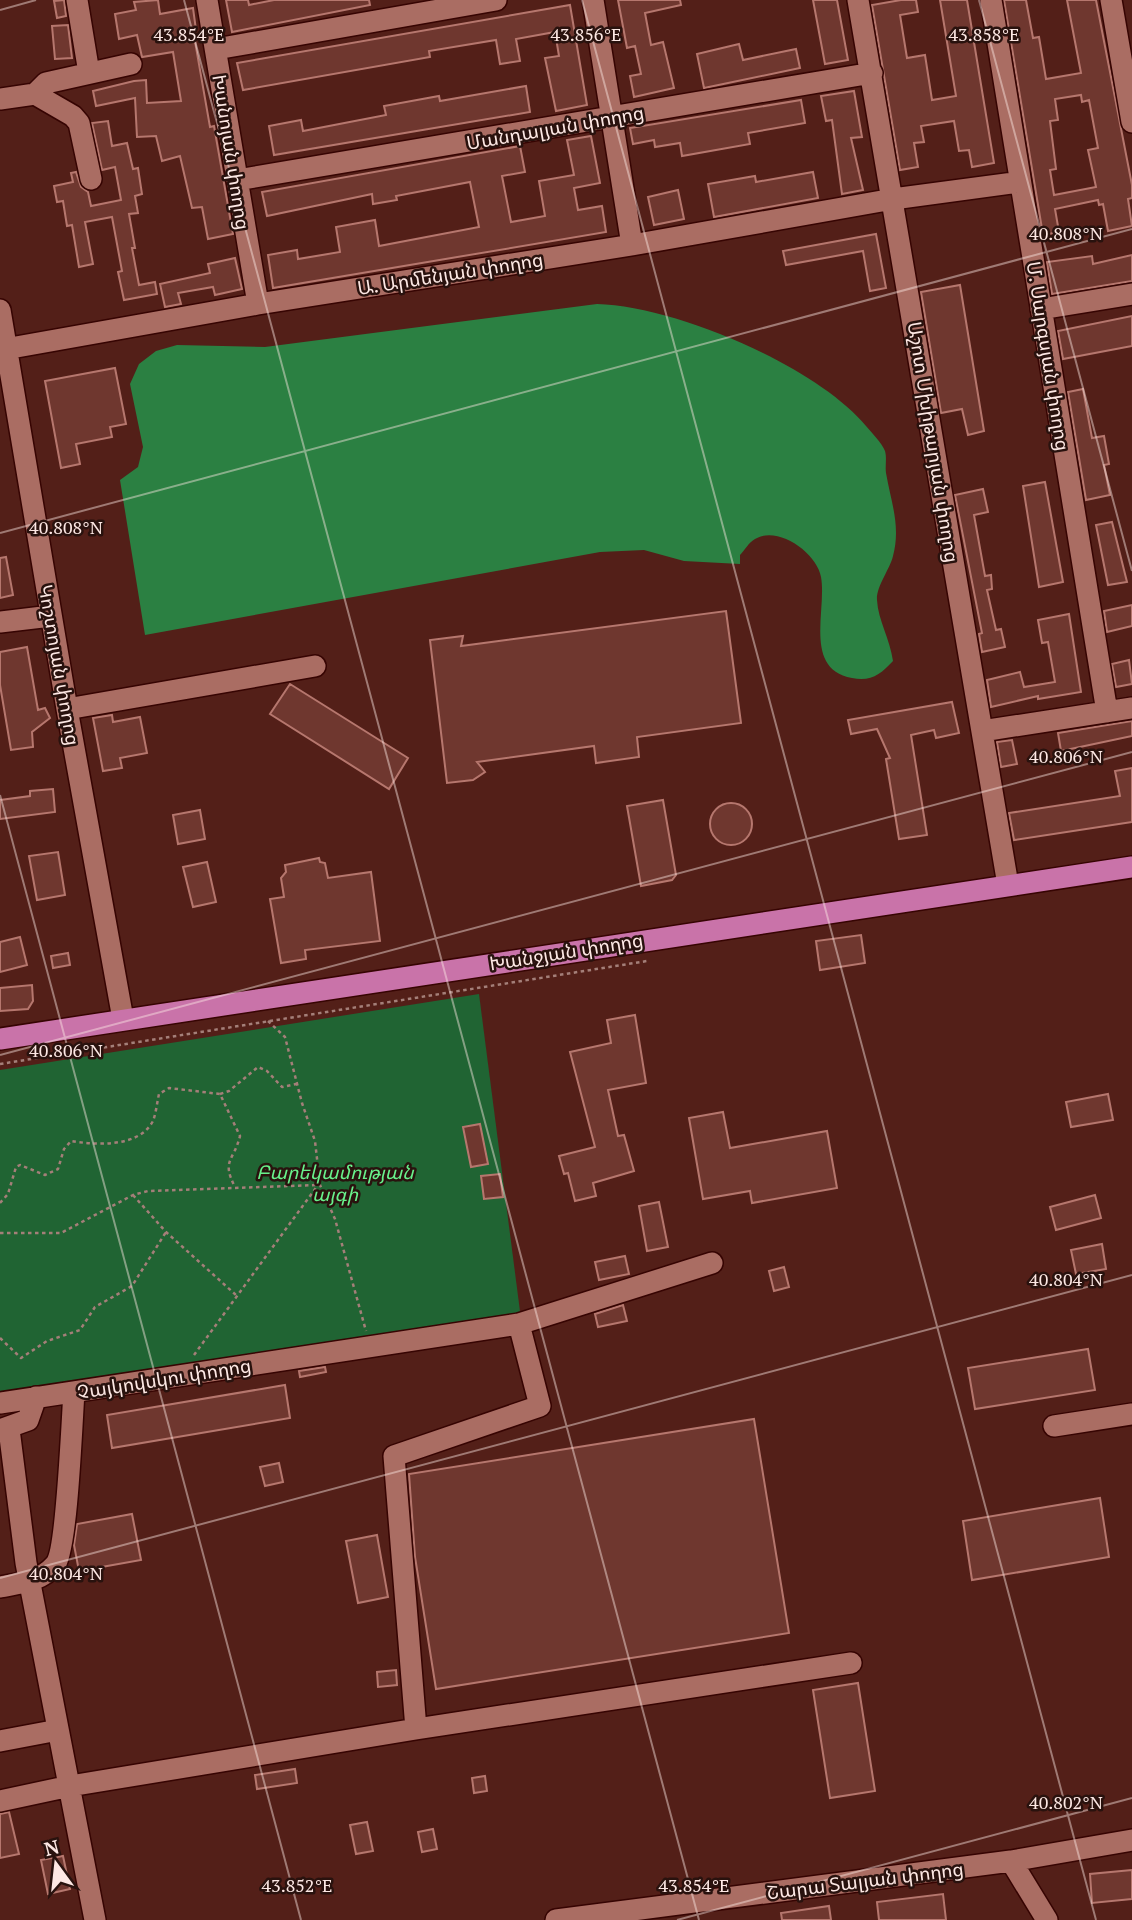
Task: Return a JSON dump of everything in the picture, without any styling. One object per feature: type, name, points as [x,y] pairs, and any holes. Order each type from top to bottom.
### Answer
[{"type":"main road","name":"Խանջյան փողոց","points":[[0,1039],[1132,867]]},
{"type":"street","points":[[77,0],[89,73]]},
{"type":"street","name":"Խանոյան փողոց","points":[[207,0],[258,304]]},
{"type":"street","points":[[216,49],[496,0]]},
{"type":"street","points":[[593,0],[632,245]]},
{"type":"street","name":"Աշոտ Մխիթարյան փողոց","points":[[858,0],[1008,885]]},
{"type":"street","name":"Մ. Սարգսյան փողոց","points":[[991,0],[1107,712]]},
{"type":"street","points":[[1111,0],[1132,122]]},
{"type":"street","points":[[0,99],[36,94],[47,83],[131,64]]},
{"type":"street","name":"Մանդալյան փողոց","points":[[237,180],[872,74]]},
{"type":"street","points":[[36,94],[73,116],[79,123],[91,179]]},
{"type":"street","name":"Ա. Արմենյան փողոց","points":[[3,349],[893,199],[1020,182]]},
{"type":"street","points":[[1041,309],[1132,294]]},
{"type":"street","name":"Կոշտոյան փողոց","points":[[0,310],[3,349],[123,1019]]},
{"type":"street","points":[[0,622],[51,616]]},
{"type":"street","points":[[67,709],[315,666]]},
{"type":"street","points":[[982,731],[1132,708]]},
{"type":"street","name":"Չայկովսկու փողոց","points":[[0,1403],[520,1324],[712,1264]]},
{"type":"street","points":[[416,1729],[394,1456],[540,1406],[520,1324]]},
{"type":"street","points":[[0,1587],[30,1582],[44,1575],[57,1563],[67,1499],[74,1392]]},
{"type":"street","points":[[36,1397],[28,1420],[4,1429],[30,1582],[95,1920]]},
{"type":"street","points":[[1054,1426],[1132,1414]]},
{"type":"street","points":[[0,1801],[70,1786],[416,1729],[851,1663]]},
{"type":"street","points":[[0,1741],[58,1730]]},
{"type":"street","name":"Շարա Տալյան փողոց","points":[[556,1920],[1011,1861],[1132,1840]]},
{"type":"street","points":[[1011,1861],[1047,1920]]},
{"type":"path","points":[[0,1063],[652,960]]},
{"type":"path","points":[[267,1020],[285,1037],[315,1141],[319,1185],[339,1230],[370,1348]]},
{"type":"path","points":[[0,1203],[8,1194],[16,1167],[20,1165],[45,1175],[58,1169],[64,1149],[72,1141],[100,1145],[141,1133],[151,1124],[162,1090],[181,1088],[220,1094],[229,1091],[258,1067],[267,1071],[282,1087],[297,1084]]},
{"type":"path","points":[[220,1094],[240,1136],[228,1164],[228,1173],[235,1187]]},
{"type":"path","points":[[0,1233],[61,1233],[133,1195],[148,1191],[319,1185]]},
{"type":"path","points":[[191,1359],[319,1185]]},
{"type":"path","points":[[133,1195],[166,1232],[237,1296]]},
{"type":"path","points":[[0,1338],[21,1358],[47,1340],[80,1330],[95,1307],[132,1286],[166,1232]]},
{"type":"green space","points":[[597,304],[629,307],[665,315],[742,343],[814,382],[843,404],[879,441],[886,454],[886,473],[896,534],[893,556],[877,600],[893,661],[880,673],[865,679],[852,678],[837,672],[827,663],[820,636],[822,590],[818,568],[795,544],[774,536],[753,540],[740,555],[740,564],[684,561],[644,550],[600,552],[145,635],[120,480],[138,467],[143,447],[130,384],[139,364],[156,351],[177,345],[265,347]]},
{"type":"green space","name":"Բարեկամության այգի","points":[[479,994],[521,1319],[0,1396],[0,1070]]},
{"type":"building","points":[[64,0],[66,16],[57,18],[54,1]]},
{"type":"building","points":[[158,0],[160,14],[193,8],[196,30],[193,30],[210,127],[214,126],[233,234],[208,239],[202,207],[192,208],[180,156],[162,161],[156,136],[137,137],[135,98],[96,106],[93,91],[146,80],[147,103],[181,101],[173,52],[142,57],[137,35],[119,39],[115,14],[136,10],[134,2]]},
{"type":"building","points":[[226,0],[248,0],[249,5],[274,0],[369,0],[370,5],[232,32]]},
{"type":"building","points":[[618,0],[680,0],[681,5],[645,13],[651,45],[663,42],[674,88],[634,97],[630,76],[641,74],[635,46],[627,48]]},
{"type":"building","points":[[813,0],[837,0],[848,60],[825,64]]},
{"type":"building","points":[[916,0],[918,12],[900,15],[907,58],[925,55],[932,100],[956,96],[940,0],[967,0],[994,163],[972,167],[969,150],[959,151],[954,121],[921,126],[924,142],[914,143],[918,167],[900,170],[872,5]]},
{"type":"building","points":[[1004,0],[1026,0],[1033,38],[1039,37],[1046,79],[1081,73],[1067,0],[1096,0],[1132,185],[1132,198],[1128,199],[1132,226],[1108,231],[1103,204],[1099,205],[1098,200],[1055,209],[1059,232],[1043,235]],"holes":[[[1081,95],[1082,102],[1089,100],[1098,148],[1088,150],[1096,187],[1054,195],[1050,170],[1056,169],[1050,121],[1058,120],[1055,99]]]},
{"type":"building","points":[[570,5],[587,105],[556,111],[545,58],[559,56],[555,32],[516,39],[520,61],[500,64],[496,40],[429,51],[430,57],[243,90],[237,63]]},
{"type":"building","points":[[68,25],[72,58],[55,59],[52,26]]},
{"type":"building","points":[[739,44],[743,60],[796,49],[800,68],[704,88],[697,54]]},
{"type":"building","points":[[526,86],[530,112],[274,155],[269,126],[301,120],[303,131],[386,115],[384,106],[439,96],[440,101]]},
{"type":"building","points":[[854,91],[862,137],[851,138],[863,190],[842,194],[832,120],[826,121],[821,96]]},
{"type":"building","points":[[801,100],[805,123],[748,133],[750,144],[682,156],[680,143],[655,147],[654,140],[633,144],[630,128]]},
{"type":"building","points":[[108,121],[112,146],[127,143],[133,169],[138,168],[142,194],[135,196],[138,213],[129,214],[135,248],[132,248],[139,285],[155,282],[157,294],[124,300],[118,272],[122,271],[112,217],[85,222],[93,264],[79,267],[72,225],[67,226],[63,201],[57,202],[54,186],[73,182],[71,173],[76,172],[81,187],[88,192],[91,206],[121,200],[115,167],[102,170],[92,123]]},
{"type":"building","points":[[591,136],[600,183],[574,188],[578,210],[602,206],[606,232],[273,288],[268,255],[297,250],[298,259],[340,252],[336,227],[375,220],[379,246],[479,227],[470,182],[396,196],[397,200],[373,204],[372,194],[267,216],[262,192],[520,146],[525,172],[502,176],[511,222],[545,216],[539,181],[574,175],[567,140]]},
{"type":"building","points":[[813,172],[818,198],[714,217],[708,184],[755,176],[756,182]]},
{"type":"building","points":[[678,190],[684,219],[654,225],[648,197]]},
{"type":"building","points":[[876,234],[886,288],[870,291],[863,251],[786,265],[783,251]]},
{"type":"building","points":[[1132,255],[1132,281],[1052,294],[1047,262],[1092,256],[1093,264]]},
{"type":"building","points":[[235,258],[242,289],[215,295],[213,287],[178,293],[181,304],[165,307],[160,284],[210,273],[208,264]]},
{"type":"building","points":[[960,285],[984,431],[968,435],[962,409],[941,413],[921,292]]},
{"type":"building","points":[[1132,316],[1132,346],[1063,359],[1058,331]]},
{"type":"building","points":[[115,368],[126,424],[110,427],[112,437],[76,444],[80,464],[61,468],[45,381]]},
{"type":"building","points":[[1083,389],[1092,438],[1104,436],[1109,464],[1104,465],[1110,495],[1086,500],[1068,392]]},
{"type":"building","points":[[1045,482],[1063,582],[1039,587],[1023,486]]},
{"type":"building","points":[[983,489],[988,512],[974,515],[985,576],[991,575],[992,589],[987,590],[996,630],[1001,629],[1005,647],[982,652],[979,634],[982,633],[955,495]]},
{"type":"building","points":[[1112,522],[1127,582],[1108,585],[1096,525]]},
{"type":"building","points":[[6,557],[13,595],[0,598],[0,558]]},
{"type":"building","points":[[1132,605],[1132,626],[1107,632],[1104,611]]},
{"type":"building","points":[[726,611],[741,723],[637,737],[639,757],[596,763],[594,746],[477,762],[485,772],[473,780],[447,783],[430,640],[463,636],[461,646]]},
{"type":"building","points":[[1069,614],[1081,692],[1038,699],[1038,696],[991,707],[987,680],[1020,672],[1024,687],[1055,682],[1048,642],[1042,643],[1038,620]]},
{"type":"building","points":[[27,647],[38,710],[45,708],[50,718],[32,732],[33,747],[11,750],[0,685],[0,652]]},
{"type":"building","points":[[1129,660],[1132,684],[1116,687],[1112,664]]},
{"type":"building","points":[[290,684],[408,758],[389,789],[270,714]]},
{"type":"building","points":[[952,702],[959,733],[936,738],[934,730],[911,735],[927,835],[899,839],[886,759],[890,758],[877,729],[851,734],[848,720]]},
{"type":"building","points":[[112,715],[113,722],[140,717],[147,753],[120,758],[122,768],[103,771],[93,718]]},
{"type":"building","points":[[1132,721],[1132,736],[1061,751],[1058,733]]},
{"type":"building","points":[[1012,740],[1017,764],[1001,767],[997,742]]},
{"type":"building","points":[[1132,768],[1132,822],[1014,840],[1009,813],[1120,796],[1115,771]]},
{"type":"building","points":[[53,789],[55,812],[0,819],[0,800],[30,796],[30,791]]},
{"type":"building","points":[[663,800],[676,875],[672,880],[641,886],[627,806]]},
{"type":"building","points":[[731,803],[746,809],[752,824],[746,839],[731,845],[716,839],[710,824],[716,809]]},
{"type":"building","points":[[200,810],[205,839],[178,844],[173,815]]},
{"type":"building","points":[[58,852],[65,895],[37,900],[29,856]]},
{"type":"building","points":[[319,858],[320,862],[325,863],[328,878],[371,872],[380,941],[305,950],[306,959],[281,963],[270,899],[284,897],[281,878],[286,872],[285,865]]},
{"type":"building","points":[[207,862],[216,902],[193,907],[183,867]]},
{"type":"building","points":[[861,935],[865,963],[820,970],[816,941]]},
{"type":"building","points":[[20,937],[27,965],[0,972],[0,942]]},
{"type":"building","points":[[68,953],[70,965],[53,968],[51,956]]},
{"type":"building","points":[[32,985],[33,1001],[28,1009],[0,1011],[0,988]]},
{"type":"building","points":[[635,1015],[646,1083],[608,1090],[618,1136],[624,1135],[634,1171],[593,1183],[596,1196],[575,1201],[568,1173],[564,1174],[559,1156],[595,1147],[570,1052],[611,1043],[607,1020]]},
{"type":"building","points":[[1108,1094],[1113,1120],[1071,1127],[1066,1102]]},
{"type":"building","points":[[723,1112],[730,1148],[827,1131],[837,1188],[752,1203],[750,1191],[703,1199],[689,1118]]},
{"type":"building","points":[[480,1124],[488,1164],[471,1167],[463,1127]]},
{"type":"building","points":[[500,1174],[503,1197],[484,1199],[481,1176]]},
{"type":"building","points":[[1095,1195],[1101,1218],[1056,1230],[1050,1207]]},
{"type":"building","points":[[659,1202],[668,1247],[647,1251],[639,1206]]},
{"type":"building","points":[[1102,1244],[1106,1269],[1076,1274],[1071,1250]]},
{"type":"building","points":[[625,1256],[629,1274],[599,1280],[595,1262]]},
{"type":"building","points":[[784,1267],[789,1287],[774,1291],[769,1271]]},
{"type":"building","points":[[623,1305],[627,1321],[598,1327],[595,1314]]},
{"type":"building","points":[[1088,1349],[1095,1390],[975,1409],[968,1368]]},
{"type":"building","points":[[325,1367],[326,1372],[300,1377],[299,1371]]},
{"type":"building","points":[[285,1385],[290,1418],[112,1448],[107,1415]]},
{"type":"building","points":[[754,1419],[789,1633],[436,1689],[415,1557],[409,1474]]},
{"type":"building","points":[[279,1463],[283,1482],[265,1486],[260,1467]]},
{"type":"building","points":[[1100,1498],[1109,1557],[972,1580],[963,1521]]},
{"type":"building","points":[[132,1514],[141,1560],[79,1571],[74,1545],[77,1524]]},
{"type":"building","points":[[377,1535],[388,1597],[358,1603],[346,1541]]},
{"type":"building","points":[[396,1670],[397,1685],[378,1687],[377,1672]]},
{"type":"building","points":[[858,1683],[875,1791],[830,1798],[813,1690]]},
{"type":"building","points":[[295,1769],[297,1783],[257,1789],[255,1775]]},
{"type":"building","points":[[485,1776],[487,1791],[474,1793],[472,1778]]},
{"type":"building","points":[[9,1812],[19,1854],[0,1858],[0,1814]]},
{"type":"building","points":[[367,1822],[373,1851],[356,1854],[350,1825]]},
{"type":"building","points":[[433,1829],[437,1849],[422,1852],[418,1832]]},
{"type":"building","points":[[63,1856],[70,1889],[48,1894],[41,1860]]},
{"type":"building","points":[[1132,1870],[1132,1899],[1092,1903],[1090,1874]]},
{"type":"building","points":[[943,1894],[946,1920],[879,1920],[877,1902]]},
{"type":"building","points":[[829,1906],[831,1920],[782,1920],[781,1913]]}]
